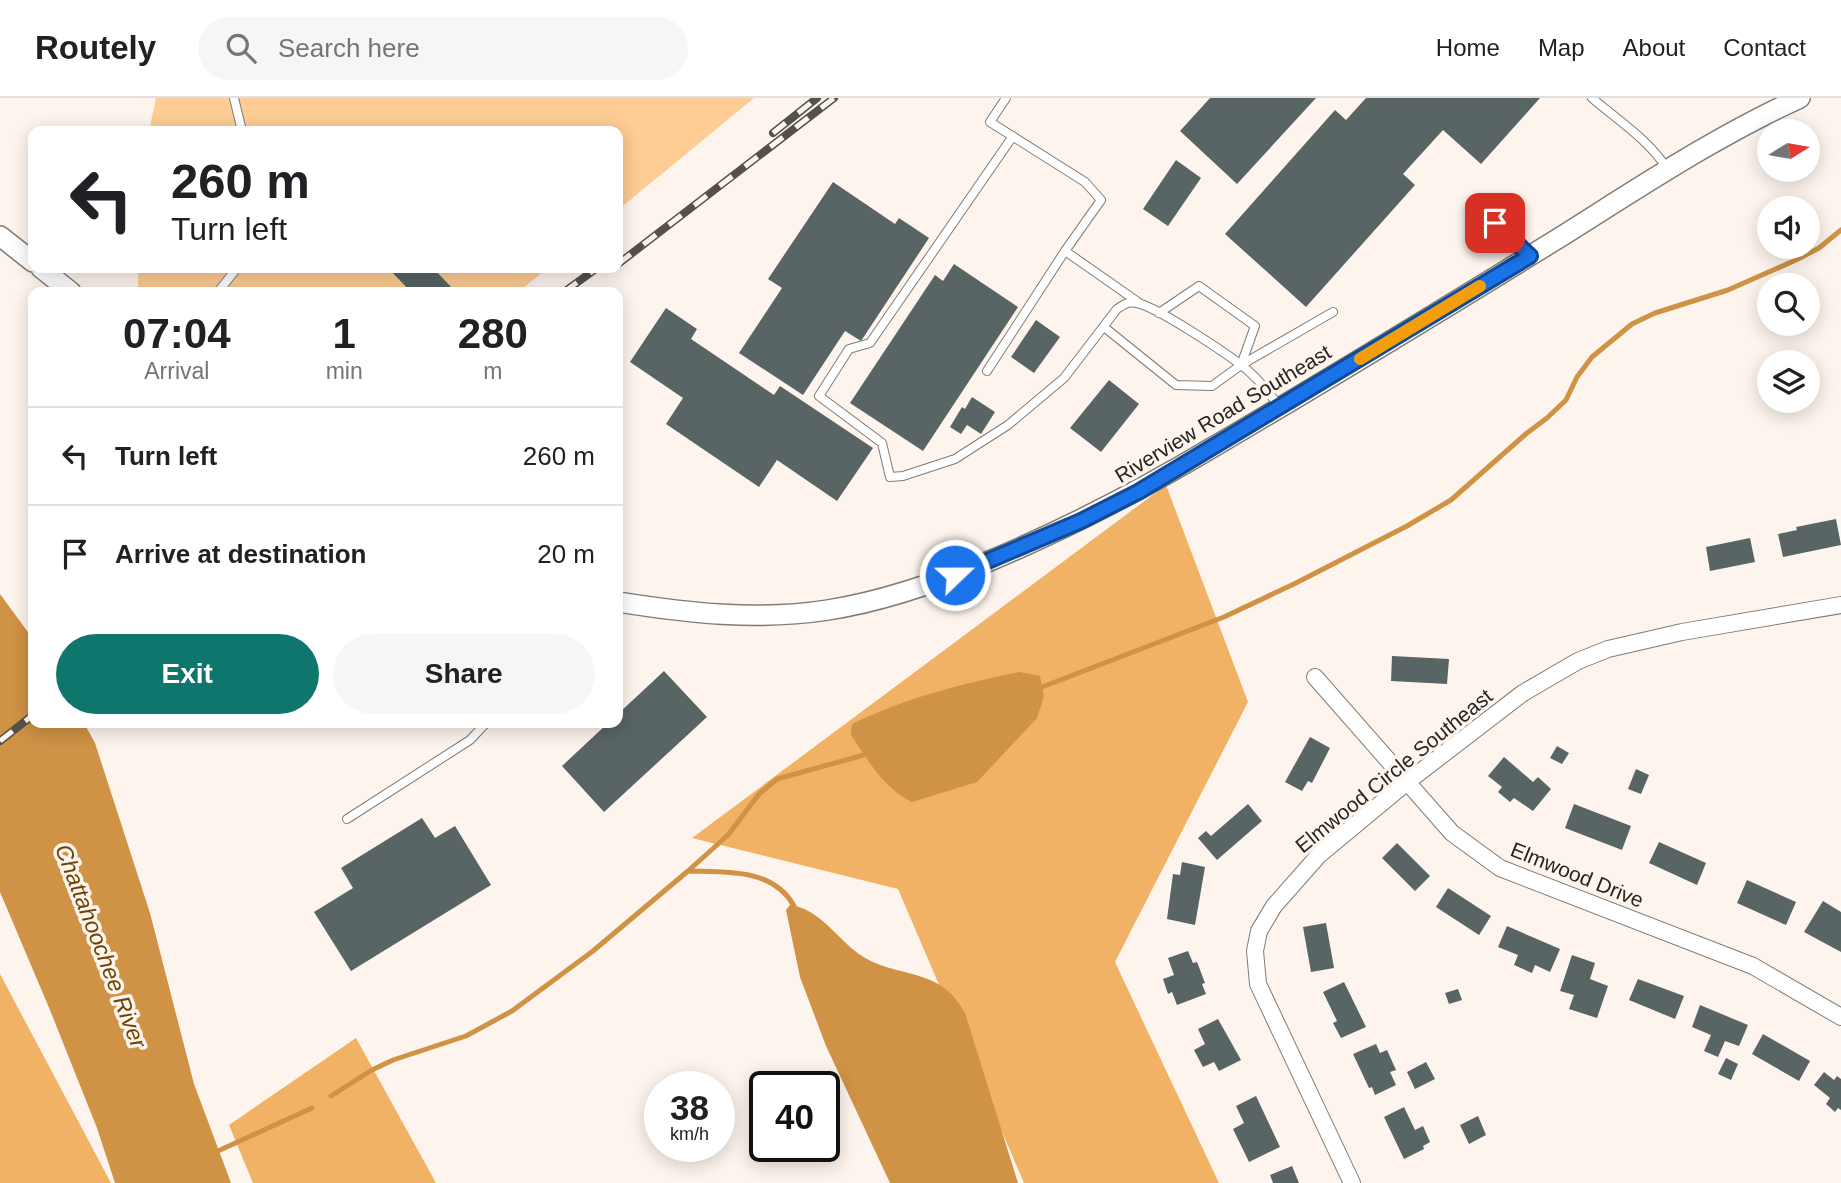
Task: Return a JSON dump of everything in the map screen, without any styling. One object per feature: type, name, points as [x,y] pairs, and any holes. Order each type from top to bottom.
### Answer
[{"type":"street","name":"Riverview Road Southeast","points":[[623,603],[709,614],[751,616],[826,611],[883,599],[955,575],[1081,521],[1138,492],[1280,408],[1668,170],[1765,114],[1800,98]]},
{"type":"street","points":[[0,236],[28,258]]},
{"type":"street","points":[[47,273],[65,287]]},
{"type":"street","name":"Elmwood Circle Southeast","points":[[1352,1183],[1258,984],[1255,951],[1259,931],[1274,906],[1318,855],[1408,782],[1523,693],[1578,662],[1608,649],[1682,632],[1841,604]]},
{"type":"street","name":"Elmwood Drive","points":[[1315,677],[1452,833],[1500,868],[1753,965],[1841,1017]]},
{"type":"lane","points":[[234,98],[241,126]]},
{"type":"lane","points":[[987,371],[1101,200],[1085,182],[990,122],[1006,98]]},
{"type":"lane","points":[[1592,98],[1642,138],[1668,170]]},
{"type":"lane","points":[[1013,136],[870,344],[849,349],[819,396],[882,443],[890,477],[903,476],[955,459],[1008,425],[1064,378],[1117,309],[1127,302],[1140,303]]},
{"type":"lane","points":[[1495,223],[1530,256]]},
{"type":"lane","points":[[1065,251],[1140,303],[1241,365],[1268,391],[1280,408]]},
{"type":"lane","points":[[222,287],[233,273]]},
{"type":"lane","points":[[1159,313],[1199,286],[1255,326],[1241,365]]},
{"type":"lane","points":[[1104,327],[1176,385],[1212,386],[1241,365],[1333,312]]},
{"type":"lane","points":[[347,819],[470,740],[481,728]]},
{"type":"shaded area","points":[[156,98],[754,98],[623,206],[623,126],[150,126]]},
{"type":"shaded area","points":[[138,273],[542,273],[524,287],[138,287]]},
{"type":"shaded area","points":[[1166,485],[1248,702],[1115,962],[1219,1183],[1024,1183],[898,889],[692,838]]},
{"type":"shaded area","points":[[0,974],[111,1183],[0,1183]]},
{"type":"shaded area","points":[[356,1038],[436,1183],[253,1183],[229,1125]]},
{"type":"water","name":"Chattahoochee River","points":[[0,594],[28,632],[28,728],[87,728],[95,743],[150,913],[194,1084],[231,1183],[115,1183],[97,1128],[0,892]]},
{"type":"water","points":[[1019,672],[1040,676],[1044,696],[1037,718],[977,782],[912,802],[885,782],[851,735],[852,724],[913,699]]},
{"type":"water","points":[[790,905],[809,911],[869,960],[929,979],[954,997],[965,1013],[1018,1183],[890,1183],[840,1071],[826,1046],[800,977],[786,910]]},
{"type":"building","points":[[1210,98],[1316,98],[1237,184],[1180,131]]},
{"type":"building","points":[[1366,98],[1540,98],[1481,164],[1443,130],[1403,174],[1415,185],[1306,307],[1225,234],[1335,110],[1346,120]]},
{"type":"building","points":[[1176,160],[1201,178],[1168,226],[1143,209]]},
{"type":"building","points":[[833,182],[895,224],[899,218],[929,238],[861,341],[845,331],[803,395],[739,353],[782,288],[768,279]]},
{"type":"building","points":[[954,264],[1018,307],[923,451],[850,403],[935,275],[943,281]]},
{"type":"building","points":[[393,273],[438,273],[451,287],[406,287]]},
{"type":"building","points":[[666,308],[697,329],[691,339],[774,395],[780,386],[873,448],[837,501],[777,460],[759,487],[666,424],[683,398],[630,362]]},
{"type":"building","points":[[1036,320],[1060,337],[1034,373],[1011,357]]},
{"type":"building","points":[[1109,380],[1139,404],[1101,452],[1070,428]]},
{"type":"building","points":[[972,397],[995,412],[981,434],[967,425],[961,434],[950,427],[962,407],[965,409]]},
{"type":"building","points":[[1836,519],[1841,545],[1783,557],[1778,534],[1797,530],[1796,527]]},
{"type":"building","points":[[1750,538],[1755,562],[1710,571],[1706,547]]},
{"type":"building","points":[[1392,656],[1449,659],[1447,684],[1391,681]]},
{"type":"building","points":[[664,671],[707,717],[604,812],[562,766],[603,728],[623,728],[623,709]]},
{"type":"building","points":[[1310,737],[1330,748],[1312,783],[1308,781],[1302,791],[1285,782]]},
{"type":"building","points":[[1557,746],[1569,753],[1562,764],[1550,758]]},
{"type":"building","points":[[1504,757],[1533,782],[1538,777],[1551,789],[1533,811],[1514,798],[1510,802],[1498,792],[1502,787],[1488,776]]},
{"type":"building","points":[[1636,769],[1649,775],[1641,794],[1628,789]]},
{"type":"building","points":[[1248,804],[1262,821],[1217,860],[1198,838],[1206,831],[1211,836]]},
{"type":"building","points":[[1574,804],[1631,826],[1622,850],[1565,828]]},
{"type":"building","points":[[422,818],[435,838],[455,826],[491,885],[351,971],[314,912],[353,888],[341,868]]},
{"type":"building","points":[[1659,842],[1706,863],[1697,885],[1649,863]]},
{"type":"building","points":[[1397,843],[1430,876],[1415,891],[1382,858]]},
{"type":"building","points":[[1182,862],[1205,867],[1195,925],[1167,919],[1173,874],[1180,875]]},
{"type":"building","points":[[1747,880],[1796,902],[1786,925],[1737,903]]},
{"type":"building","points":[[1448,888],[1491,916],[1479,935],[1436,907]]},
{"type":"building","points":[[1823,901],[1841,912],[1841,952],[1804,932]]},
{"type":"building","points":[[1326,923],[1334,968],[1311,972],[1303,927]]},
{"type":"building","points":[[1507,926],[1560,949],[1550,972],[1535,965],[1532,973],[1514,965],[1518,955],[1498,947]]},
{"type":"building","points":[[1188,951],[1193,963],[1197,962],[1206,994],[1177,1005],[1172,992],[1168,994],[1163,979],[1174,975],[1168,958]]},
{"type":"building","points":[[1572,955],[1595,963],[1590,979],[1608,986],[1597,1018],[1569,1009],[1574,995],[1560,991]]},
{"type":"building","points":[[1638,979],[1684,996],[1675,1019],[1629,1000]]},
{"type":"building","points":[[1344,982],[1366,1027],[1341,1038],[1333,1023],[1337,1021],[1323,992]]},
{"type":"building","points":[[1458,989],[1462,1000],[1449,1004],[1445,993]]},
{"type":"building","points":[[1700,1005],[1748,1025],[1739,1046],[1725,1041],[1718,1057],[1704,1051],[1711,1035],[1692,1027]]},
{"type":"building","points":[[1218,1019],[1241,1060],[1219,1071],[1214,1062],[1203,1067],[1194,1050],[1205,1044],[1198,1029]]},
{"type":"building","points":[[1763,1034],[1810,1061],[1799,1081],[1752,1054]]},
{"type":"building","points":[[1376,1044],[1380,1053],[1387,1050],[1396,1070],[1390,1072],[1396,1085],[1375,1095],[1353,1054]]},
{"type":"building","points":[[1726,1058],[1738,1064],[1731,1080],[1718,1074]]},
{"type":"building","points":[[1426,1062],[1435,1079],[1415,1089],[1407,1072]]},
{"type":"building","points":[[1824,1072],[1834,1080],[1837,1076],[1841,1079],[1841,1110],[1838,1108],[1835,1112],[1826,1104],[1830,1098],[1814,1085]]},
{"type":"building","points":[[1256,1096],[1280,1147],[1249,1162],[1233,1129],[1244,1123],[1236,1106]]},
{"type":"building","points":[[1404,1107],[1415,1130],[1423,1126],[1430,1142],[1423,1146],[1424,1149],[1404,1159],[1384,1117]]},
{"type":"building","points":[[1478,1116],[1486,1135],[1469,1144],[1460,1125]]},
{"type":"building","points":[[1292,1166],[1299,1183],[1273,1183],[1270,1175]]},
{"type":"waterway","points":[[1042,687],[1224,617],[1407,526],[1451,500],[1547,418],[1566,400],[1577,377],[1592,357],[1632,324],[1655,313],[1728,290],[1796,260],[1819,248],[1841,230]]},
{"type":"waterway","points":[[331,1096],[393,1060],[466,1036],[512,1011],[593,951],[688,871],[728,835],[759,794],[777,779],[864,755]]},
{"type":"waterway","points":[[688,871],[733,872],[761,878],[785,894],[794,906]]},
{"type":"waterway","points":[[218,1151],[312,1108]]},
{"type":"railway","points":[[773,133],[817,98]]},
{"type":"railway","points":[[623,260],[834,98]]},
{"type":"railway","points":[[571,287],[590,273]]},
{"type":"railway","points":[[0,741],[28,719]]},
{"type":"slow traffic","points":[[1360,359],[1480,286]]},
{"type":"route","points":[[955,575],[1081,521],[1138,492],[1530,256],[1495,223]]}]
